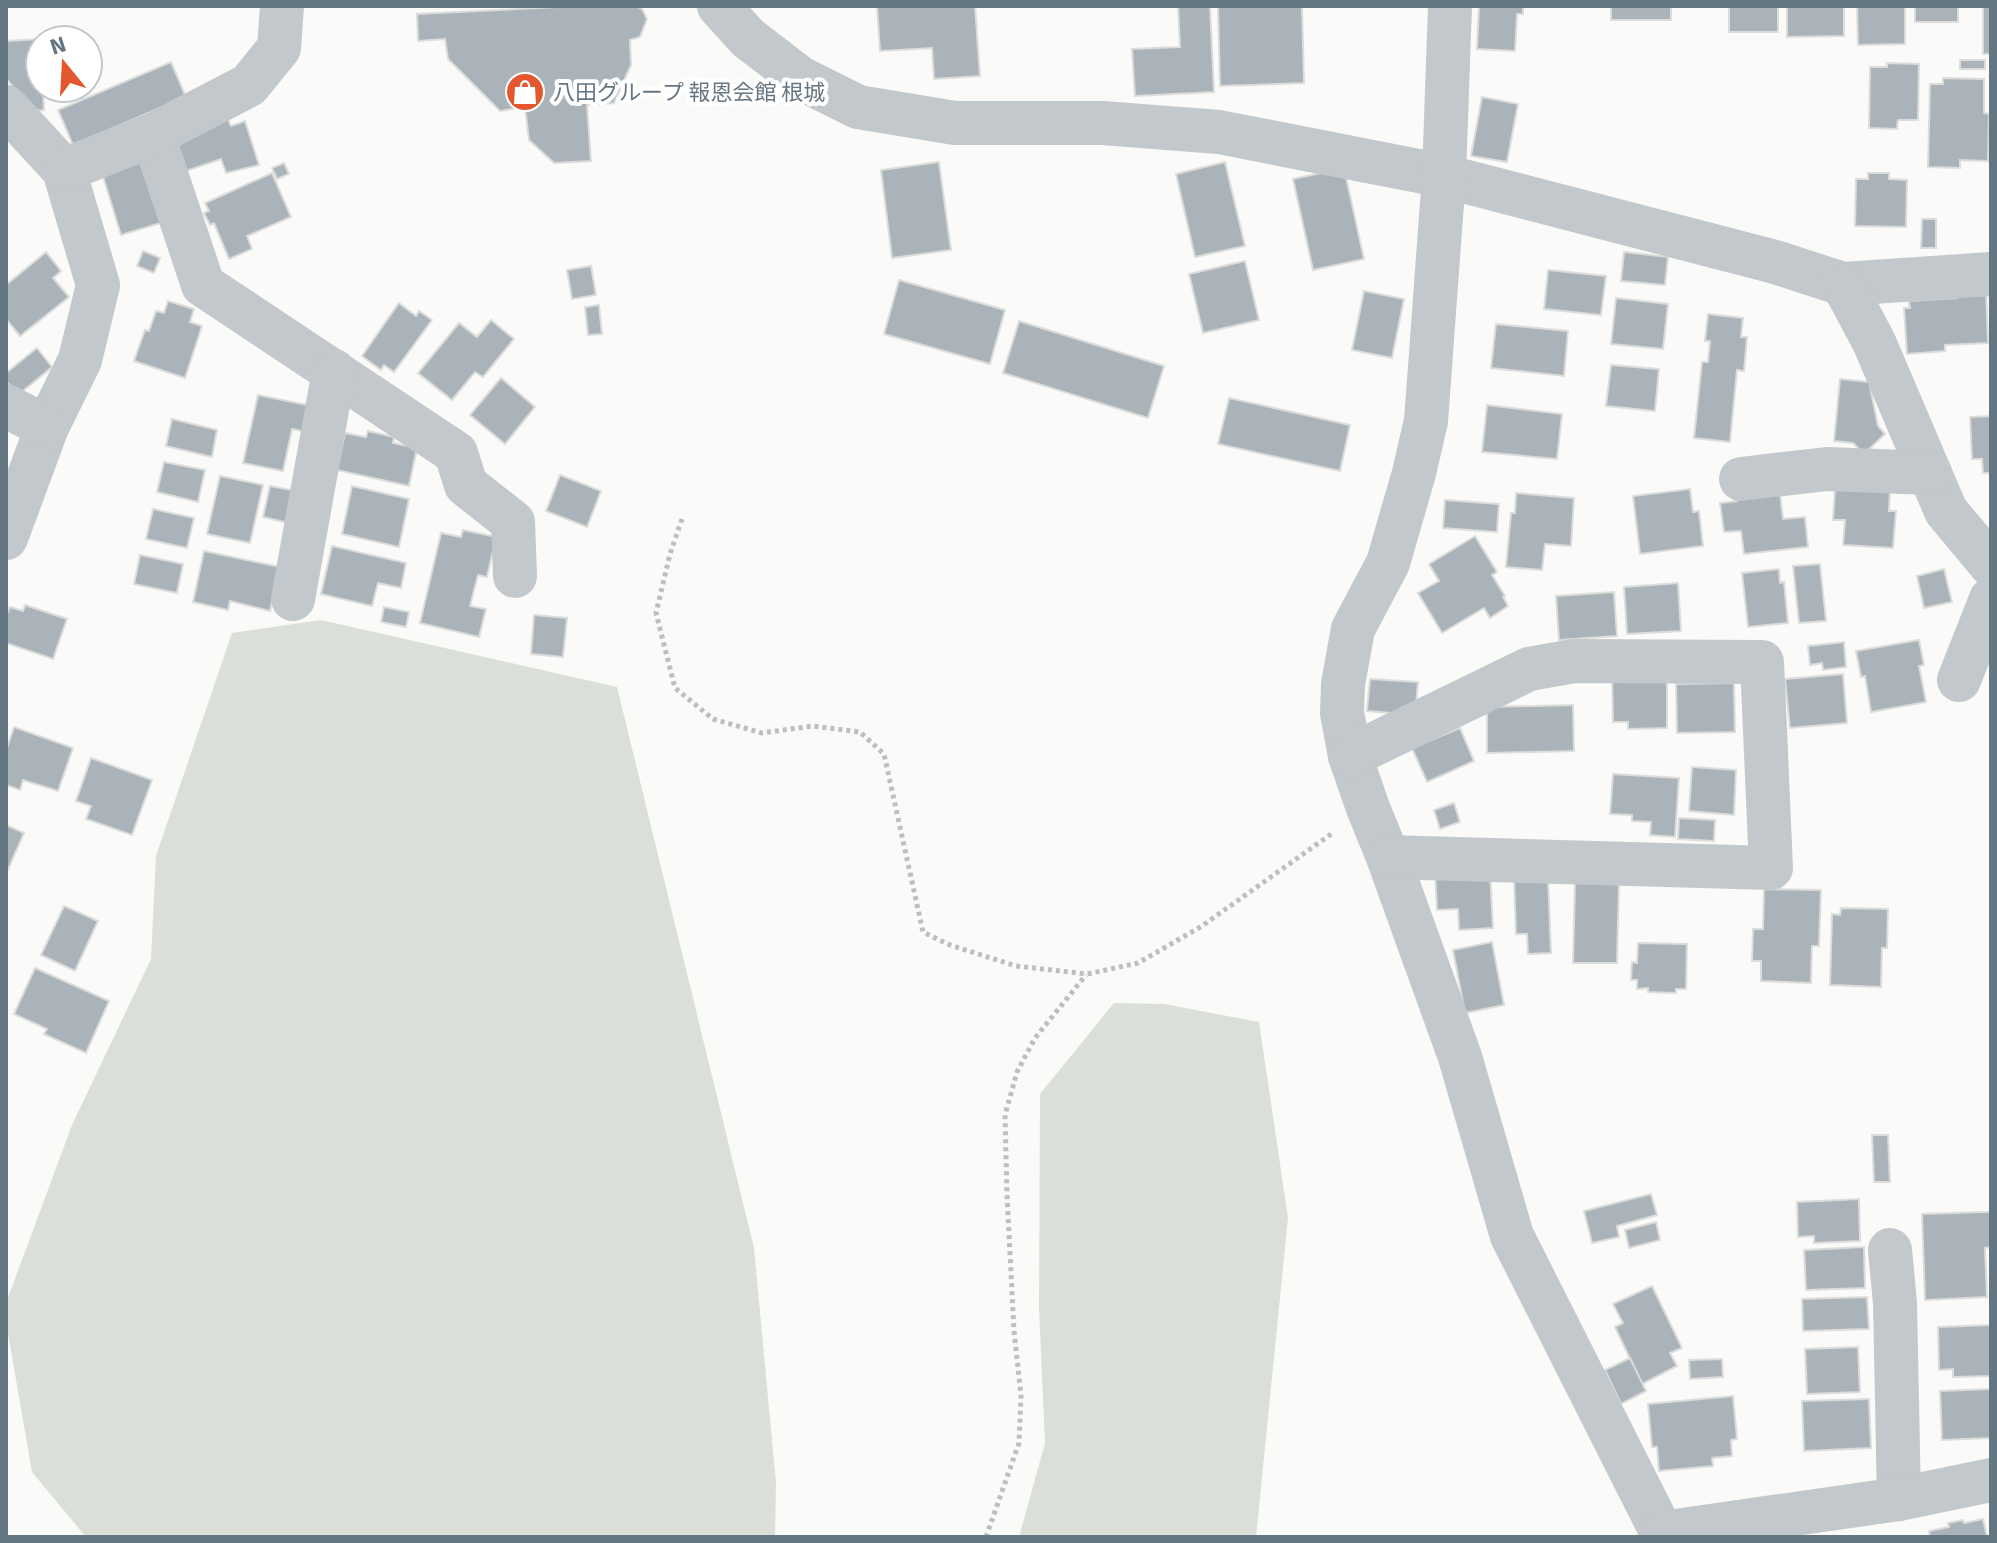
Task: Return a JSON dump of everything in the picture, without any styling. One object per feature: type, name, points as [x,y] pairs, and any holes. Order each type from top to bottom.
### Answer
[{"type":"street","points":[[64,170],[153,135],[249,85],[279,48],[282,6]]},
{"type":"street","points":[[719,6],[748,38],[800,78],[858,107],[955,123],[1103,123],[1219,132],[1444,176],[1761,258],[1843,284],[1991,274]]},
{"type":"street","points":[[1450,6],[1444,176],[1426,421],[1388,563],[1353,629],[1343,684],[1342,713],[1350,756],[1460,1057],[1512,1236],[1663,1535],[1899,1499],[1991,1480]]},
{"type":"street","points":[[6,107],[64,170],[98,285],[80,360],[47,427],[6,538]]},
{"type":"street","points":[[153,135],[203,285],[456,453],[466,485],[513,522],[515,576]]},
{"type":"street","points":[[1843,284],[1874,342],[1946,511],[1991,593],[1959,680]]},
{"type":"street","points":[[293,599],[334,371]]},
{"type":"street","points":[[6,406],[47,427]]},
{"type":"street","points":[[1741,479],[1827,469],[1930,473]]},
{"type":"street","points":[[1350,756],[1529,669],[1574,661],[1762,662],[1771,868],[1388,857]]},
{"type":"street","points":[[1890,1250],[1895,1303],[1899,1499]]},
{"type":"path","points":[[682,519],[656,613],[675,688],[713,719],[762,733],[813,726],[860,732],[884,754],[923,932],[950,945],[1016,966],[1087,974],[1138,963],[1202,926],[1368,808]]},
{"type":"path","points":[[986,1537],[1019,1443],[1021,1395],[1014,1331],[1005,1115],[1017,1072],[1035,1038],[1087,974]]},
{"type":"shaded area","points":[[321,620],[617,687],[754,1248],[776,1483],[775,1537],[86,1537],[32,1472],[6,1322],[6,1303],[72,1125],[151,959],[156,856],[232,633]]},
{"type":"shaded area","points":[[1114,1003],[1164,1004],[1259,1022],[1288,1218],[1256,1537],[1019,1537],[1045,1443],[1039,1308],[1040,1094]]},
{"type":"building","points":[[636,6],[642,9],[647,19],[640,37],[630,40],[631,65],[614,103],[587,105],[591,161],[554,163],[529,140],[525,107],[500,111],[448,59],[445,39],[418,41],[417,14]]},
{"type":"building","points":[[975,6],[980,76],[934,79],[932,48],[880,51],[877,7]]},
{"type":"building","points":[[1178,6],[1210,6],[1214,92],[1135,96],[1132,49],[1180,47]]},
{"type":"building","points":[[1218,6],[1302,6],[1304,83],[1220,86]]},
{"type":"building","points":[[1479,6],[1523,6],[1523,14],[1517,14],[1515,51],[1477,49]]},
{"type":"building","points":[[1611,6],[1671,6],[1671,20],[1611,20]]},
{"type":"building","points":[[1729,6],[1778,6],[1778,32],[1729,32]]},
{"type":"building","points":[[1787,6],[1844,6],[1844,36],[1787,37]]},
{"type":"building","points":[[1857,6],[1905,6],[1905,44],[1858,45]]},
{"type":"building","points":[[1915,6],[1958,6],[1958,22],[1915,22]]},
{"type":"building","points":[[1983,6],[1991,6],[1991,54],[1983,54]]},
{"type":"building","points":[[24,40],[24,101],[6,78],[6,41]]},
{"type":"building","points":[[1960,60],[1985,60],[1985,69],[1960,69]]},
{"type":"building","points":[[171,62],[186,97],[73,145],[58,110],[72,104],[104,104],[104,90]]},
{"type":"building","points":[[1887,63],[1919,64],[1918,120],[1898,120],[1897,129],[1869,128],[1870,67],[1887,67]]},
{"type":"building","points":[[1943,78],[1984,79],[1984,113],[1989,114],[1988,161],[1960,160],[1960,168],[1928,167],[1930,84],[1943,84]]},
{"type":"building","points":[[1482,97],[1518,104],[1507,162],[1471,156]]},
{"type":"building","points":[[26,104],[44,104],[44,110],[32,111]]},
{"type":"building","points":[[226,115],[231,126],[245,121],[259,165],[226,173],[221,159],[186,171],[177,144]]},
{"type":"building","points":[[145,159],[164,222],[121,235],[102,173]]},
{"type":"building","points":[[939,162],[951,250],[892,258],[881,170]]},
{"type":"building","points":[[1225,162],[1245,246],[1195,257],[1176,174]]},
{"type":"building","points":[[284,163],[289,174],[277,179],[272,168]]},
{"type":"building","points":[[1344,168],[1364,259],[1313,270],[1293,179]]},
{"type":"building","points":[[272,173],[291,217],[247,236],[252,249],[229,259],[214,223],[210,225],[204,213],[209,211],[205,203]]},
{"type":"building","points":[[1868,173],[1889,173],[1889,179],[1907,180],[1906,227],[1855,226],[1856,179],[1868,179]]},
{"type":"building","points":[[1922,219],[1936,219],[1936,248],[1921,248]]},
{"type":"building","points":[[143,251],[160,258],[154,273],[137,266]]},
{"type":"building","points":[[46,252],[61,271],[53,278],[69,297],[20,336],[6,319],[6,285]]},
{"type":"building","points":[[1624,252],[1668,257],[1665,285],[1621,281]]},
{"type":"building","points":[[1245,261],[1259,320],[1203,333],[1189,274]]},
{"type":"building","points":[[591,266],[596,295],[572,299],[567,270]]},
{"type":"building","points":[[1548,270],[1606,276],[1601,315],[1544,309]]},
{"type":"building","points":[[899,280],[1005,310],[990,364],[884,334]]},
{"type":"building","points":[[1364,291],[1404,299],[1392,358],[1352,350]]},
{"type":"building","points":[[1986,292],[1988,343],[1945,345],[1945,351],[1907,354],[1904,308],[1910,308],[1909,301],[1957,298],[1957,294]]},
{"type":"building","points":[[1616,298],[1668,304],[1663,349],[1611,344]]},
{"type":"building","points":[[168,301],[194,309],[190,322],[202,326],[185,378],[134,361],[145,330],[149,331],[156,311],[164,313]]},
{"type":"building","points":[[399,303],[416,316],[419,311],[432,320],[394,372],[384,365],[381,370],[362,356]]},
{"type":"building","points":[[599,305],[602,334],[588,335],[585,307]]},
{"type":"building","points":[[1708,314],[1743,318],[1741,337],[1747,337],[1744,371],[1737,370],[1730,442],[1694,438],[1702,362],[1708,362],[1710,341],[1705,341]]},
{"type":"building","points":[[491,320],[514,339],[483,377],[475,372],[452,400],[418,373],[459,323],[477,337]]},
{"type":"building","points":[[1019,321],[1164,366],[1148,418],[1003,373]]},
{"type":"building","points":[[1496,324],[1568,331],[1564,376],[1491,368]]},
{"type":"building","points":[[37,348],[52,367],[18,395],[6,381],[6,373]]},
{"type":"building","points":[[1611,365],[1659,369],[1655,411],[1606,406]]},
{"type":"building","points":[[501,378],[535,407],[505,444],[470,415]]},
{"type":"building","points":[[1840,379],[1869,382],[1878,426],[1885,434],[1864,454],[1853,443],[1834,441]]},
{"type":"building","points":[[258,395],[312,406],[306,432],[292,429],[283,471],[243,463]]},
{"type":"building","points":[[1229,398],[1350,425],[1340,471],[1218,444]]},
{"type":"building","points":[[1487,405],[1562,414],[1557,459],[1482,452]]},
{"type":"building","points":[[1991,416],[1991,473],[1983,473],[1982,459],[1972,459],[1970,417]]},
{"type":"building","points":[[172,419],[217,430],[212,457],[166,446]]},
{"type":"building","points":[[368,431],[394,437],[393,443],[417,448],[409,486],[337,470],[345,433],[366,437]]},
{"type":"building","points":[[164,462],[205,470],[198,502],[157,492]]},
{"type":"building","points":[[560,475],[601,491],[587,527],[546,511]]},
{"type":"building","points":[[220,476],[263,485],[250,543],[207,534]]},
{"type":"building","points":[[270,486],[296,491],[289,523],[263,517]]},
{"type":"building","points":[[352,486],[409,499],[399,547],[342,534]]},
{"type":"building","points":[[1835,488],[1890,492],[1889,511],[1896,511],[1893,548],[1843,545],[1845,520],[1833,520]]},
{"type":"building","points":[[1690,489],[1693,512],[1699,511],[1703,546],[1640,554],[1633,496]]},
{"type":"building","points":[[1516,493],[1574,498],[1571,546],[1545,544],[1542,570],[1506,567]]},
{"type":"building","points":[[1780,493],[1783,519],[1805,517],[1808,547],[1744,554],[1741,531],[1724,532],[1720,503]]},
{"type":"building","points":[[1445,500],[1499,504],[1497,532],[1443,528]]},
{"type":"building","points":[[153,509],[194,518],[187,548],[146,539]]},
{"type":"building","points":[[463,530],[496,537],[487,577],[478,575],[470,606],[486,609],[479,637],[420,623],[441,533],[461,537]]},
{"type":"building","points":[[1475,536],[1497,572],[1492,575],[1508,606],[1490,618],[1484,608],[1442,633],[1418,593],[1439,581],[1429,564]]},
{"type":"building","points":[[332,546],[406,563],[401,588],[378,583],[372,606],[321,594]]},
{"type":"building","points":[[204,551],[280,567],[270,611],[230,601],[228,610],[193,602]]},
{"type":"building","points":[[140,555],[183,564],[177,593],[134,584]]},
{"type":"building","points":[[1820,564],[1826,621],[1799,623],[1793,566]]},
{"type":"building","points":[[1779,569],[1780,583],[1784,582],[1788,623],[1748,627],[1742,573]]},
{"type":"building","points":[[1944,569],[1952,602],[1924,608],[1917,576]]},
{"type":"building","points":[[1678,583],[1681,631],[1627,634],[1624,587]]},
{"type":"building","points":[[1614,592],[1617,636],[1559,640],[1556,596]]},
{"type":"building","points":[[25,605],[67,619],[53,659],[6,643],[6,616],[10,607],[23,611]]},
{"type":"building","points":[[384,607],[409,612],[406,627],[381,622]]},
{"type":"building","points":[[534,615],[567,618],[563,657],[531,654]]},
{"type":"building","points":[[1919,640],[1924,665],[1919,666],[1926,702],[1871,712],[1865,676],[1861,677],[1856,651]]},
{"type":"building","points":[[1844,642],[1846,667],[1823,670],[1822,663],[1810,665],[1808,646]]},
{"type":"building","points":[[1843,674],[1847,723],[1790,728],[1785,679]]},
{"type":"building","points":[[1370,679],[1418,682],[1415,715],[1367,711]]},
{"type":"building","points":[[1612,679],[1667,679],[1667,728],[1628,729],[1628,722],[1613,722]]},
{"type":"building","points":[[1734,683],[1735,732],[1677,733],[1676,684]]},
{"type":"building","points":[[1573,705],[1574,751],[1487,753],[1487,707]]},
{"type":"building","points":[[14,727],[73,748],[58,791],[23,780],[20,790],[6,785],[6,751]]},
{"type":"building","points":[[1460,728],[1474,761],[1427,782],[1412,748]]},
{"type":"building","points":[[91,758],[152,780],[132,835],[86,819],[91,806],[76,801]]},
{"type":"building","points":[[1692,767],[1736,770],[1734,815],[1689,811]]},
{"type":"building","points":[[1613,774],[1679,778],[1675,837],[1650,835],[1651,822],[1632,821],[1632,815],[1610,814]]},
{"type":"building","points":[[1454,803],[1460,822],[1440,829],[1434,810]]},
{"type":"building","points":[[1679,818],[1715,820],[1714,841],[1678,839]]},
{"type":"building","points":[[6,825],[24,833],[6,874]]},
{"type":"building","points":[[1490,870],[1493,928],[1459,930],[1458,909],[1437,910],[1435,873]]},
{"type":"building","points":[[1548,876],[1551,953],[1528,954],[1527,934],[1516,934],[1514,878]]},
{"type":"building","points":[[1575,883],[1619,883],[1617,963],[1573,963]]},
{"type":"building","points":[[1764,889],[1821,890],[1819,946],[1812,946],[1811,983],[1761,981],[1761,961],[1752,961],[1753,929],[1763,929]]},
{"type":"building","points":[[64,906],[98,921],[75,971],[41,955]]},
{"type":"building","points":[[1841,908],[1888,909],[1887,948],[1882,948],[1881,987],[1830,985],[1832,914],[1840,915]]},
{"type":"building","points":[[1492,942],[1504,1005],[1465,1013],[1453,950]]},
{"type":"building","points":[[1638,943],[1687,944],[1686,989],[1676,989],[1676,993],[1637,989],[1637,980],[1631,980],[1632,962],[1637,963]]},
{"type":"building","points":[[35,968],[109,1001],[86,1053],[44,1034],[47,1029],[14,1014]]},
{"type":"building","points":[[1872,1135],[1888,1135],[1890,1182],[1874,1182]]},
{"type":"building","points":[[1651,1194],[1657,1215],[1617,1226],[1619,1237],[1592,1243],[1584,1211]]},
{"type":"building","points":[[1859,1199],[1860,1241],[1814,1243],[1814,1236],[1798,1237],[1797,1202]]},
{"type":"building","points":[[1991,1212],[1991,1247],[1985,1248],[1987,1297],[1925,1300],[1922,1214]]},
{"type":"building","points":[[1656,1222],[1660,1240],[1629,1248],[1625,1230]]},
{"type":"building","points":[[1864,1247],[1865,1288],[1806,1290],[1804,1250]]},
{"type":"building","points":[[1652,1286],[1682,1348],[1670,1353],[1677,1366],[1642,1384],[1615,1327],[1623,1323],[1613,1304]]},
{"type":"building","points":[[1867,1297],[1869,1329],[1803,1331],[1802,1299]]},
{"type":"building","points":[[1991,1325],[1991,1376],[1953,1377],[1953,1369],[1939,1370],[1938,1327]]},
{"type":"building","points":[[1858,1347],[1860,1392],[1807,1394],[1805,1349]]},
{"type":"building","points":[[1630,1358],[1646,1391],[1621,1404],[1605,1370]]},
{"type":"building","points":[[1722,1359],[1723,1377],[1690,1379],[1689,1360]]},
{"type":"building","points":[[1991,1389],[1991,1438],[1942,1440],[1940,1391]]},
{"type":"building","points":[[1733,1396],[1737,1439],[1731,1440],[1732,1456],[1712,1458],[1713,1466],[1659,1471],[1657,1447],[1652,1447],[1648,1404]]},
{"type":"building","points":[[1869,1399],[1871,1448],[1804,1451],[1802,1401]]},
{"type":"building","points":[[1983,1519],[1987,1537],[1930,1537],[1929,1531],[1949,1527],[1948,1523]]},
{"type":"place","name":"八田グループ 報恩会館 根城","points":[[525,92]]}]
